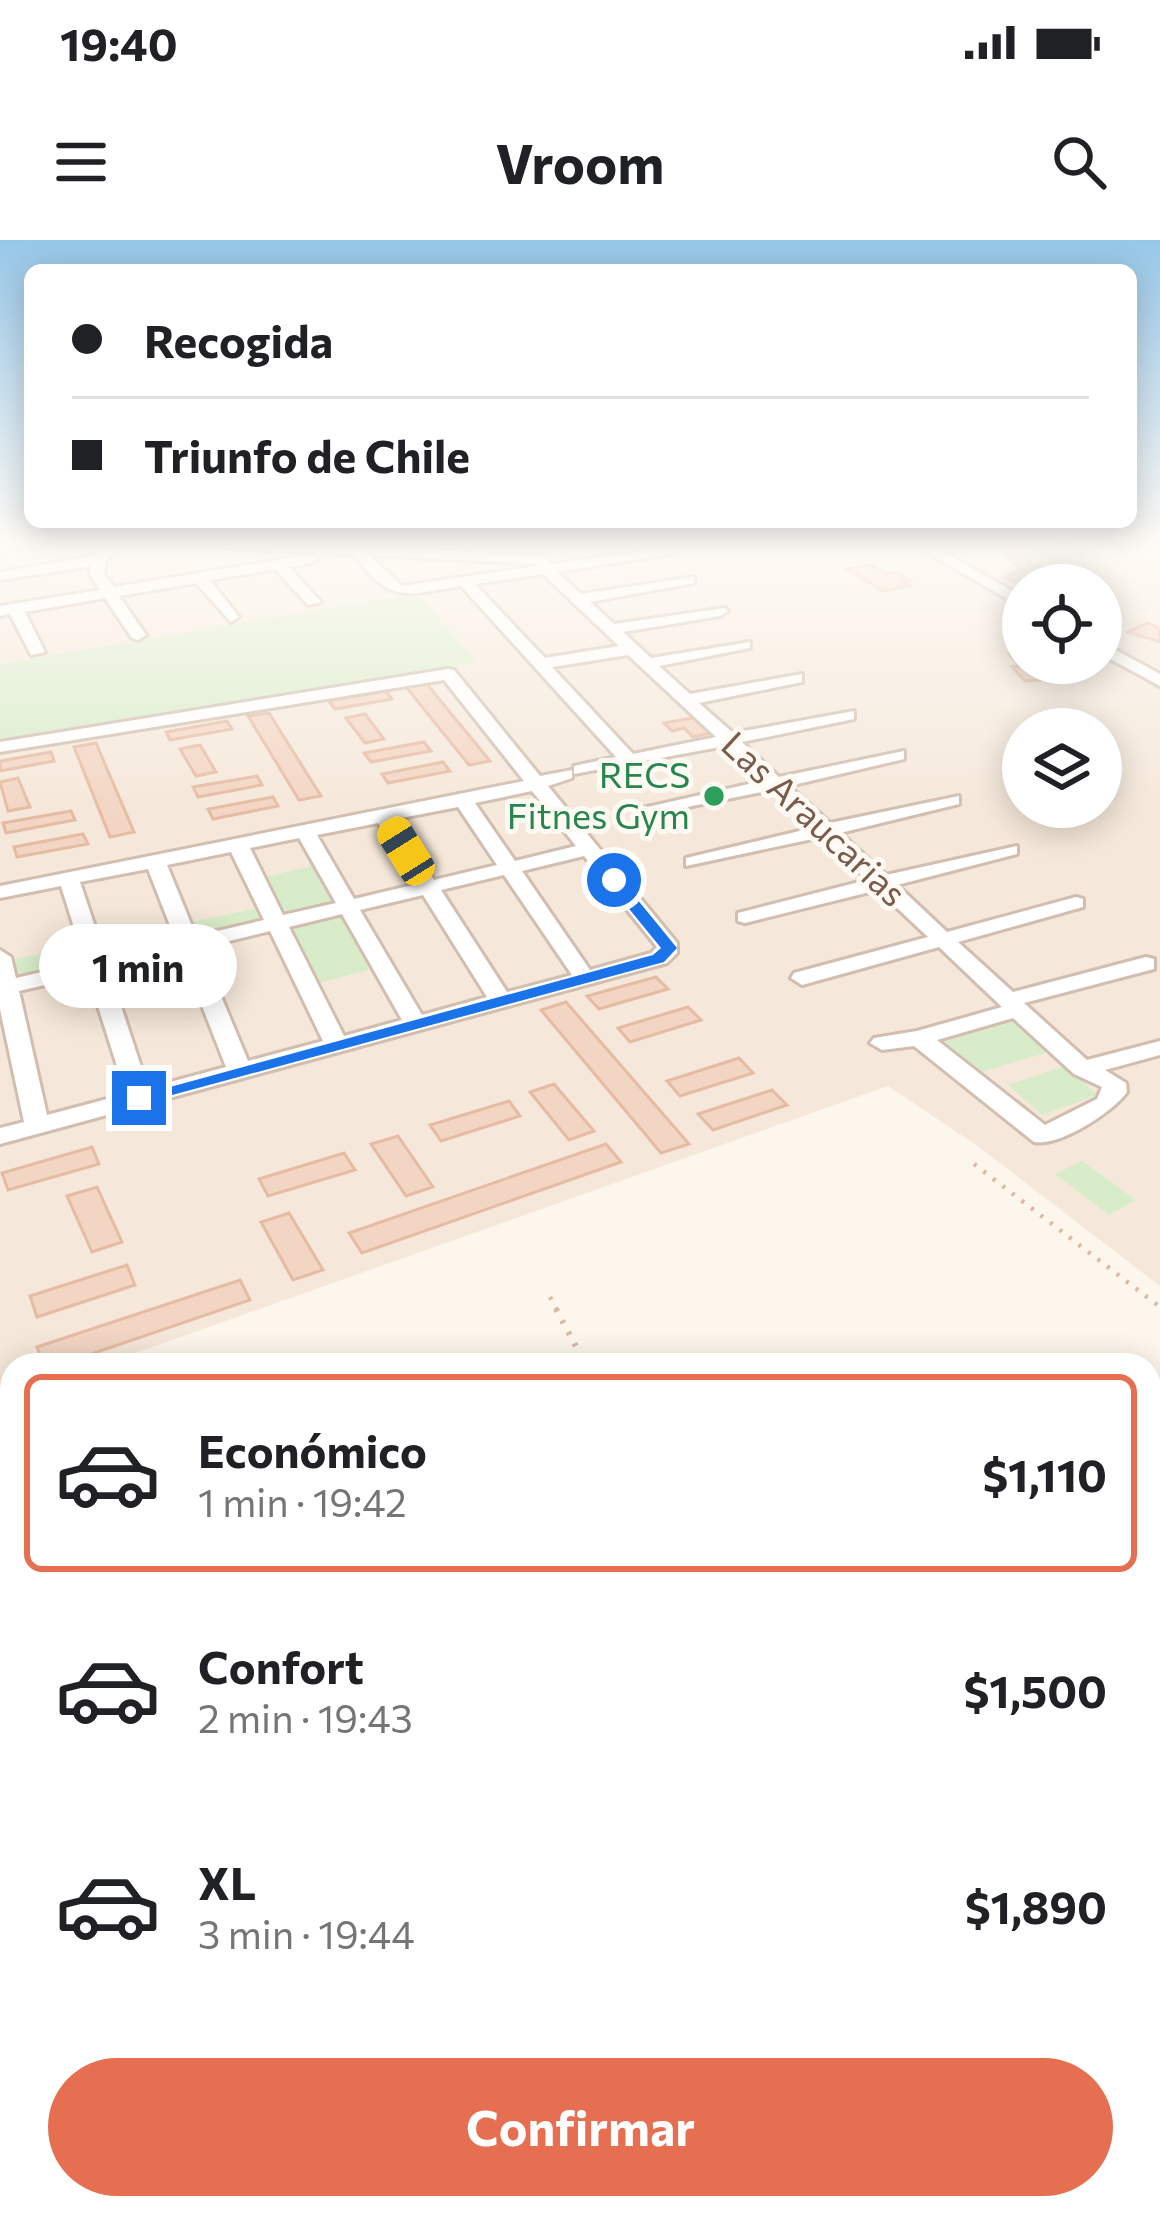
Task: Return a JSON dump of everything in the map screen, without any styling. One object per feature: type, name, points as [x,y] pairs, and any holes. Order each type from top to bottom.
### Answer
[{"type":"street","points":[[22,631],[37,652]]},
{"type":"street","points":[[135,631],[138,635]]},
{"type":"street","points":[[511,631],[629,760]]},
{"type":"street","name":"Las Araucarias","points":[[614,631],[1082,1070],[1114,1083],[1112,1099],[1043,1136],[919,1038]]},
{"type":"street","points":[[541,664],[744,645]]},
{"type":"street","points":[[1122,659],[1160,681]]},
{"type":"street","points":[[0,747],[448,674],[670,948],[659,958],[0,1136]]},
{"type":"street","points":[[687,700],[796,678]]},
{"type":"street","points":[[0,892],[463,800],[573,772],[848,715]]},
{"type":"street","points":[[650,812],[898,755]]},
{"type":"street","points":[[463,800],[585,978]]},
{"type":"street","points":[[694,862],[952,800]]},
{"type":"street","points":[[384,816],[501,1000]]},
{"type":"street","points":[[304,832],[416,1024]]},
{"type":"street","points":[[238,845],[337,1045]]},
{"type":"street","points":[[3,988],[589,849]]},
{"type":"street","points":[[745,917],[1010,850]]},
{"type":"street","points":[[155,862],[240,1071]]},
{"type":"street","points":[[69,879],[139,1098]]},
{"type":"street","points":[[802,978],[1076,903]]},
{"type":"street","points":[[0,957],[3,988],[37,1126]]},
{"type":"street","points":[[881,1043],[919,1038],[1146,964]]},
{"type":"street","points":[[1082,1070],[1160,1048]]},
{"type":"path","points":[[974,1164],[1160,1307]]},
{"type":"path","points":[[550,1297],[580,1353]]},
{"type":"shaded area","points":[[0,631],[1002,631],[1002,684],[1122,684],[1122,631],[1160,631],[1160,1286],[979,1147],[888,1086],[136,1353],[0,1353]]},
{"type":"green space","points":[[192,631],[450,631],[476,662],[0,742],[0,664]]},
{"type":"green space","points":[[312,866],[331,900],[327,906],[23,975],[15,973],[10,960],[278,904],[265,877]]},
{"type":"green space","points":[[331,916],[344,919],[369,970],[318,983],[293,930],[300,923]]},
{"type":"green space","points":[[1016,1016],[1055,1050],[968,1076],[932,1041]]},
{"type":"green space","points":[[1064,1066],[1098,1095],[1042,1115],[1008,1085]]},
{"type":"green space","points":[[1082,1161],[1136,1200],[1109,1215],[1055,1174]]},
{"type":"building","points":[[1160,631],[1160,642],[1128,632]]},
{"type":"building","points":[[426,683],[490,761],[469,765],[406,687]]},
{"type":"building","points":[[386,691],[392,699],[335,709],[329,701]]},
{"type":"building","points":[[269,713],[321,796],[299,800],[248,716]]},
{"type":"building","points":[[365,714],[384,739],[365,743],[346,718]]},
{"type":"building","points":[[698,717],[715,732],[693,737],[684,728],[672,731],[664,723]]},
{"type":"building","points":[[227,721],[232,729],[170,740],[166,732]]},
{"type":"building","points":[[424,742],[431,751],[371,762],[364,753]]},
{"type":"building","points":[[96,743],[134,832],[110,837],[74,747]]},
{"type":"building","points":[[200,745],[216,772],[196,776],[180,749]]},
{"type":"building","points":[[51,752],[54,761],[0,771],[0,761]]},
{"type":"building","points":[[443,762],[450,771],[388,783],[382,774]]},
{"type":"building","points":[[257,776],[262,785],[198,797],[193,787]]},
{"type":"building","points":[[18,778],[30,807],[8,811],[0,782]]},
{"type":"building","points":[[273,797],[278,806],[213,819],[208,809]]},
{"type":"building","points":[[71,811],[75,820],[6,833],[3,823]]},
{"type":"building","points":[[83,834],[88,844],[17,857],[14,847]]},
{"type":"building","points":[[656,977],[668,989],[599,1009],[587,996]]},
{"type":"building","points":[[566,1002],[689,1144],[661,1153],[541,1010]]},
{"type":"building","points":[[688,1007],[701,1020],[630,1042],[618,1028]]},
{"type":"building","points":[[739,1058],[753,1073],[680,1096],[667,1081]]},
{"type":"building","points":[[554,1084],[594,1131],[569,1140],[530,1092]]},
{"type":"building","points":[[772,1090],[787,1105],[713,1130],[698,1114]]},
{"type":"building","points":[[509,1101],[520,1116],[441,1141],[430,1125]]},
{"type":"building","points":[[398,1136],[433,1187],[406,1196],[371,1144]]},
{"type":"building","points":[[606,1144],[621,1162],[362,1253],[349,1233]]},
{"type":"building","points":[[92,1147],[99,1164],[8,1190],[2,1173]]},
{"type":"building","points":[[344,1153],[355,1170],[268,1196],[259,1179]]},
{"type":"building","points":[[97,1187],[122,1242],[92,1252],[67,1196]]},
{"type":"building","points":[[289,1213],[323,1270],[293,1280],[261,1222]]},
{"type":"building","points":[[127,1265],[135,1285],[37,1317],[30,1296]]},
{"type":"building","points":[[240,1280],[250,1300],[94,1353],[39,1353],[37,1347]]},
{"type":"place","name":"RECS Fitnes Gym","points":[[714,796]]},
{"type":"route","points":[[139,1098],[659,958],[670,948],[614,880]]}]
